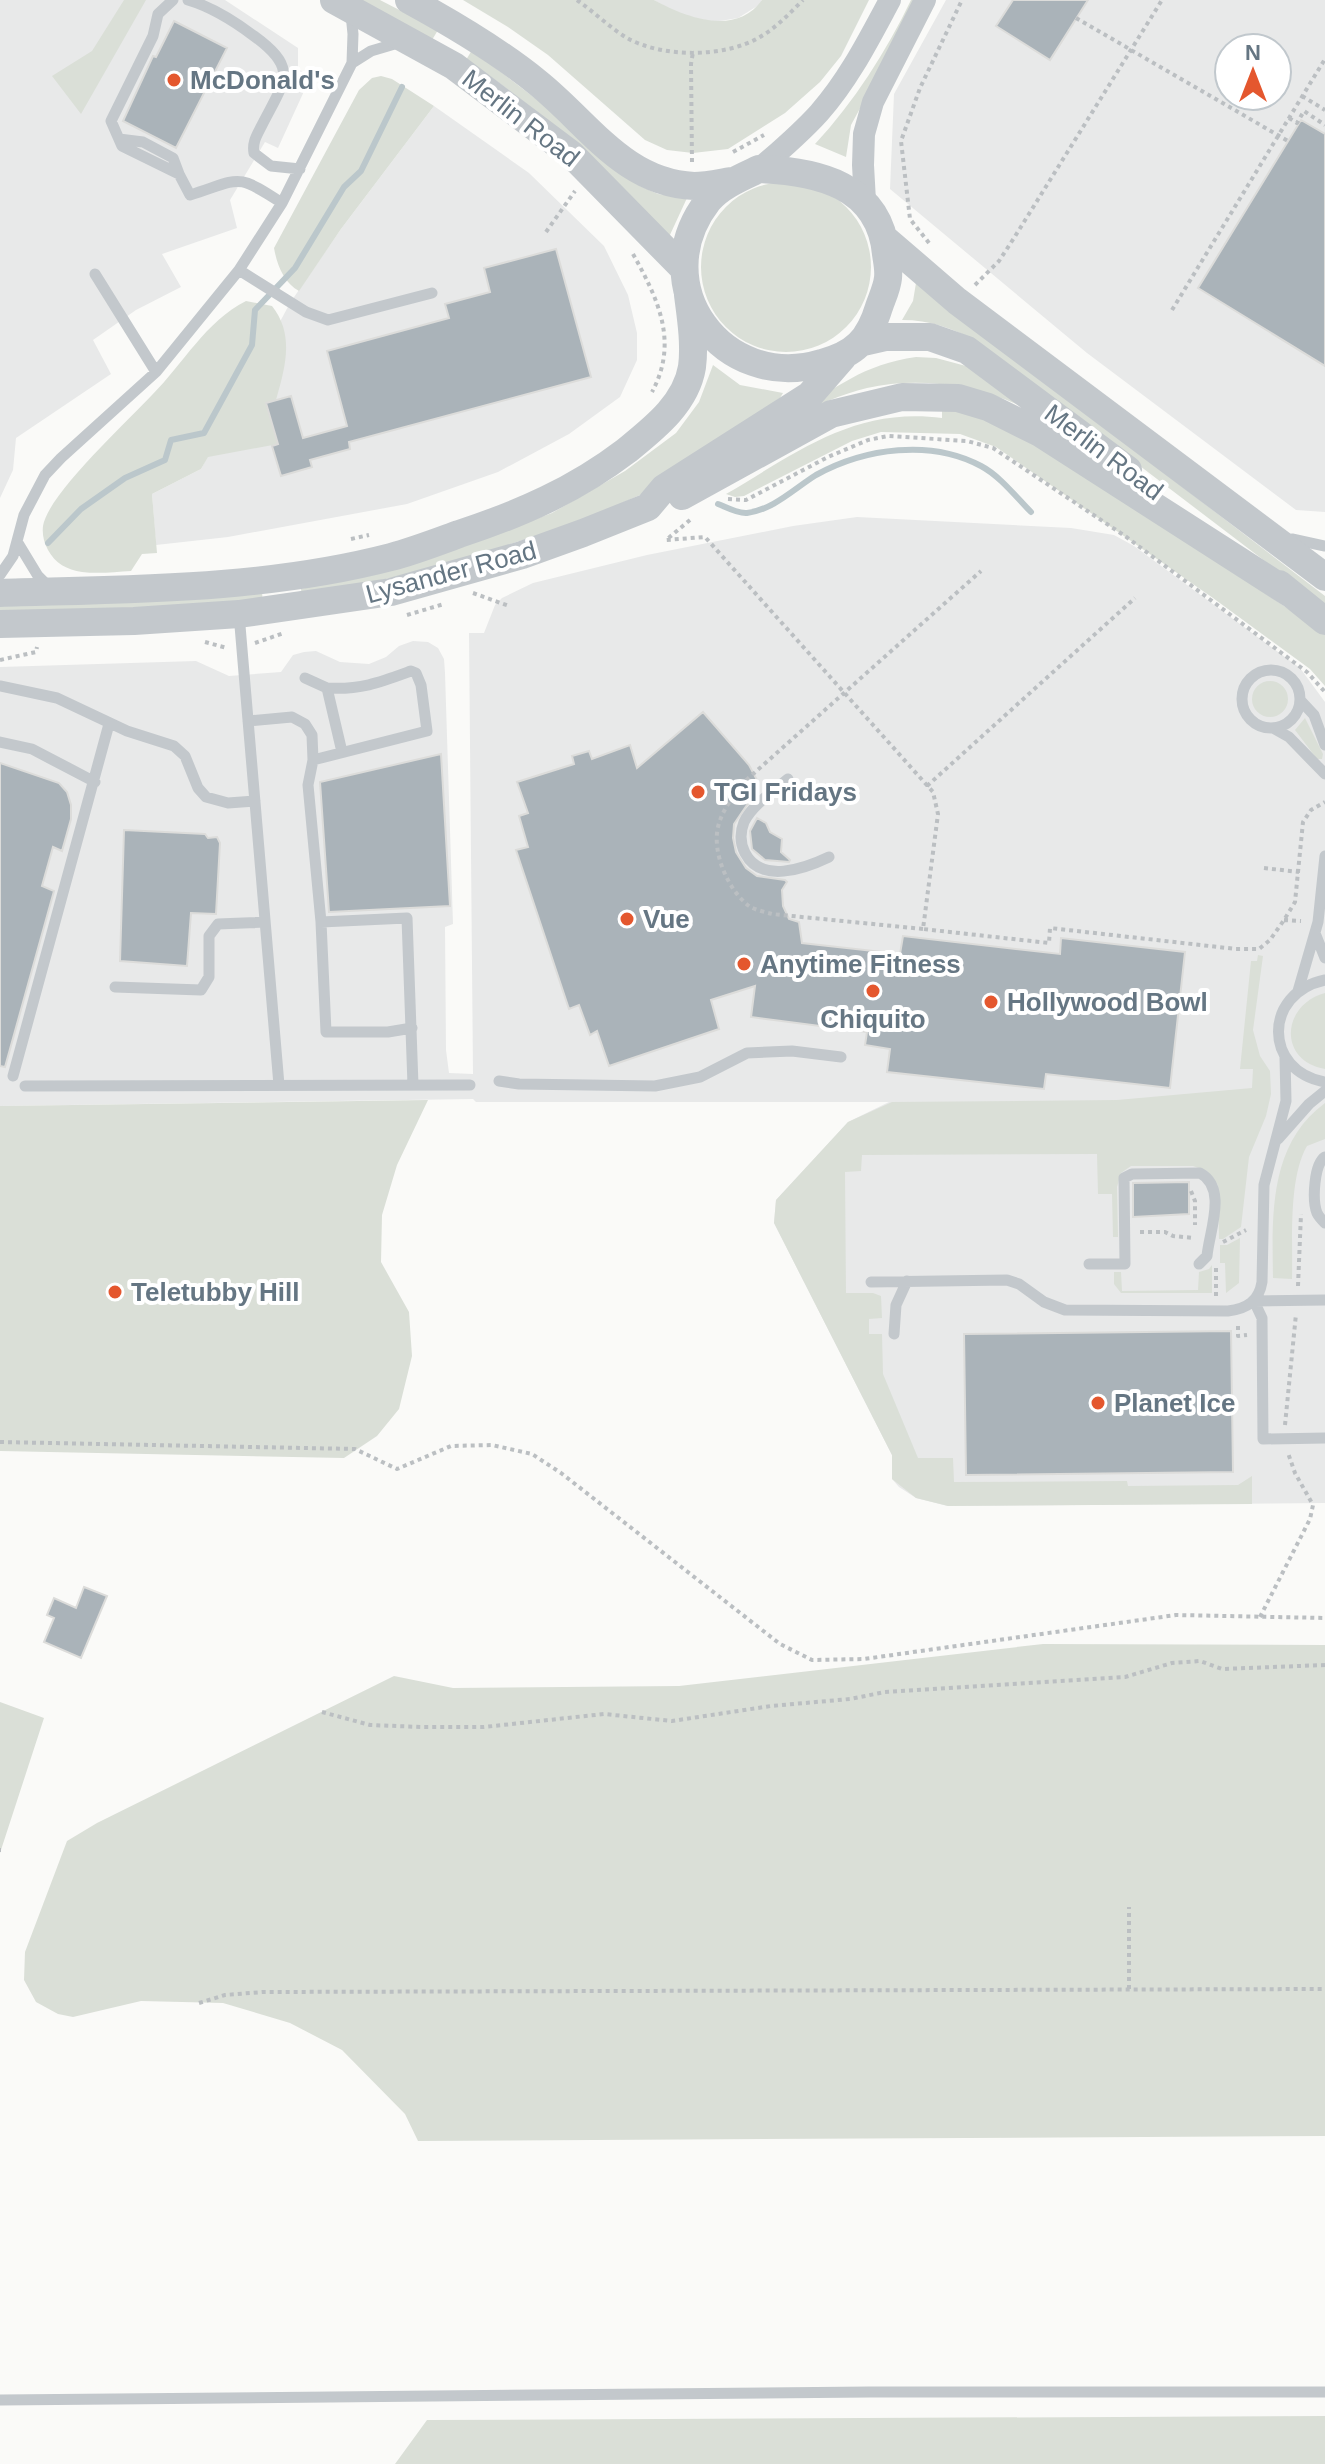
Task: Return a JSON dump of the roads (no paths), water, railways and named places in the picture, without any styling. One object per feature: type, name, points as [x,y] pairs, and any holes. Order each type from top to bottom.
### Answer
[{"type":"street","name":"Merlin Road","points":[[409,0],[449,22],[538,83],[615,155],[639,173],[666,183],[696,186],[740,168]]},
{"type":"street","points":[[740,168],[795,170],[834,181],[865,201],[879,222],[885,239],[888,277],[876,317],[853,350],[815,365],[780,369],[762,366],[729,352],[699,320],[686,282],[689,234],[709,199],[740,168],[795,138],[841,85],[863,52],[890,0]]},
{"type":"street","points":[[865,201],[864,134],[873,102],[925,0]]},
{"type":"street","name":"Merlin Road","points":[[342,4],[454,66],[572,155],[686,282]]},
{"type":"street","name":"Merlin Road","points":[[885,239],[957,301],[1325,577]]},
{"type":"street","name":"Lysander Road","points":[[0,593],[171,588],[323,571],[391,557],[514,516],[597,473],[673,409],[692,367],[692,325],[686,282]]},
{"type":"street","name":"Merlin Road","points":[[853,350],[885,337],[930,337],[967,350],[1325,621]]},
{"type":"street","name":"Lysander Road","points":[[0,624],[134,621],[297,608],[391,592],[522,555],[648,507],[664,488],[810,395],[853,350]]},
{"type":"street","points":[[648,507],[681,496],[831,414],[902,397],[958,398],[988,407],[1040,433],[1291,594]]},
{"type":"lane","points":[[173,0],[158,14],[153,36],[111,121],[119,139],[143,142],[173,158],[190,195],[231,181],[247,181],[282,203]]},
{"type":"lane","points":[[188,0],[234,21],[282,60],[284,75],[278,93],[252,144],[254,153],[271,166],[300,169]]},
{"type":"lane","points":[[0,575],[18,543],[24,515],[45,475],[156,372],[239,270],[282,203],[352,63],[353,34],[342,4]]},
{"type":"lane","points":[[352,63],[386,45],[409,41]]},
{"type":"lane","points":[[239,270],[306,312],[328,320],[432,293]]},
{"type":"lane","points":[[95,274],[156,372]]},
{"type":"lane","points":[[1254,524],[1300,542],[1325,546]]},
{"type":"lane","points":[[18,543],[38,576],[54,592]]},
{"type":"lane","points":[[239,614],[279,1085]]},
{"type":"lane","points":[[305,678],[327,688],[349,690],[411,671],[416,673],[421,685],[427,731],[313,760]]},
{"type":"lane","points":[[1273,728],[1289,722],[1300,700],[1296,685],[1284,673],[1268,671],[1251,679],[1243,694],[1246,712],[1258,725],[1273,728],[1297,744],[1325,774]]},
{"type":"lane","points":[[0,686],[57,698],[109,724],[181,750],[198,788],[206,797],[228,803],[255,801]]},
{"type":"lane","points":[[327,688],[342,752]]},
{"type":"lane","points":[[1300,700],[1314,715],[1325,745]]},
{"type":"lane","points":[[248,721],[292,717],[305,724],[312,735],[313,760],[308,785],[321,922],[326,1032],[388,1032],[412,1028]]},
{"type":"lane","points":[[13,1076],[109,724]]},
{"type":"lane","points":[[0,742],[32,749],[95,782]]},
{"type":"lane","points":[[788,779],[744,821],[742,847],[748,859],[771,872],[795,869],[829,857]]},
{"type":"lane","points":[[1298,991],[1302,968],[1315,933],[1325,856]]},
{"type":"lane","points":[[321,922],[407,918],[413,1085]]},
{"type":"lane","points":[[115,987],[201,990],[209,977],[209,936],[218,924],[265,922]]},
{"type":"lane","points":[[1315,933],[1325,958]]},
{"type":"lane","points":[[871,1282],[1014,1281],[1044,1302],[1073,1311],[1228,1311],[1247,1307],[1254,1301],[1262,1282],[1264,1185],[1278,1139],[1287,1090],[1285,1057],[1278,1033],[1280,1017],[1298,991],[1325,980]]},
{"type":"lane","points":[[499,1081],[655,1086],[700,1077],[747,1053],[792,1051],[841,1057]]},
{"type":"lane","points":[[1285,1057],[1301,1074],[1325,1082]]},
{"type":"lane","points":[[25,1086],[470,1085]]},
{"type":"lane","points":[[1278,1139],[1325,1091]]},
{"type":"lane","points":[[1325,1157],[1317,1164],[1316,1210],[1325,1223]]},
{"type":"lane","points":[[1089,1264],[1123,1264],[1124,1178],[1132,1174],[1200,1173],[1209,1179],[1214,1190],[1214,1222],[1207,1242],[1207,1256],[1199,1264]]},
{"type":"lane","points":[[894,1334],[896,1305],[907,1281]]},
{"type":"lane","points":[[1254,1301],[1325,1300]]},
{"type":"lane","points":[[1254,1301],[1262,1318],[1263,1439],[1325,1438]]},
{"type":"lane","points":[[0,2400],[870,2392],[1325,2392]]},
{"type":"waterway","points":[[48,543],[81,509],[125,478],[165,460],[171,440],[204,433],[252,345],[255,310],[295,268],[344,187],[361,171],[402,87]]},
{"type":"waterway","points":[[718,504],[740,512],[757,511],[775,503],[816,475],[855,458],[898,450],[920,450],[941,452],[981,466],[1001,481],[1031,512]]},
{"type":"place","name":"McDonald's","points":[[174,80]]},
{"type":"place","name":"TGI Fridays","points":[[698,792]]},
{"type":"place","name":"Vue","points":[[627,919]]},
{"type":"place","name":"Anytime Fitness","points":[[744,964]]},
{"type":"place","name":"Chiquito","points":[[873,991]]},
{"type":"place","name":"Hollywood Bowl","points":[[991,1002]]},
{"type":"place","name":"Teletubby Hill","points":[[115,1292]]},
{"type":"place","name":"Planet Ice","points":[[1098,1403]]}]
